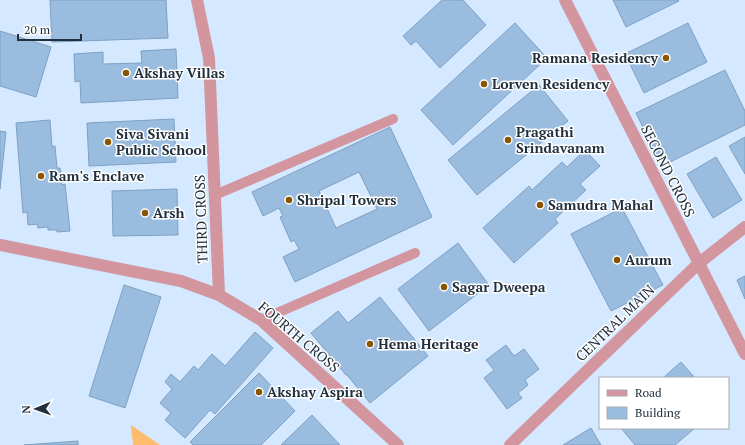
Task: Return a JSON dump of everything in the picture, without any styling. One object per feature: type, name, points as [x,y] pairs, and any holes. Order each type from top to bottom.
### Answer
[{"type":"street","name":"THIRD CROSS","points":[[197,0],[209,58],[220,295]]},
{"type":"street","name":"SECOND CROSS","points":[[565,0],[745,354]]},
{"type":"street","name":"CENTRAL MAIN","points":[[510,445],[698,263],[745,228]]},
{"type":"street","name":"FOURTH CROSS","points":[[0,245],[180,281],[220,295],[261,320],[398,445]]},
{"type":"lane","points":[[215,195],[393,119]]},
{"type":"lane","points":[[261,320],[415,252]]},
{"type":"shaded area","points":[[131,425],[160,445],[133,445]]},
{"type":"building","points":[[50,0],[166,0],[168,38],[52,42]]},
{"type":"building","points":[[442,0],[463,0],[486,25],[440,68],[416,41],[411,45],[403,36]]},
{"type":"building","points":[[613,0],[678,0],[679,1],[626,27]]},
{"type":"building","name":"Lorven Residency","points":[[515,23],[547,58],[453,145],[421,110]]},
{"type":"building","name":"Ramana Residency","points":[[688,23],[707,62],[644,93],[625,54]]},
{"type":"building","points":[[0,31],[51,47],[36,97],[0,86]]},
{"type":"building","name":"Akshay Villas","points":[[176,49],[178,98],[81,103],[80,81],[75,82],[74,54],[103,52],[103,64],[142,63],[141,51]]},
{"type":"building","points":[[725,70],[745,111],[745,125],[662,166],[636,113]]},
{"type":"building","name":"Pragathi Srindavanam","points":[[539,85],[568,121],[477,195],[448,160]]},
{"type":"building","points":[[174,119],[176,162],[89,166],[87,123]]},
{"type":"building","name":"Ram's Enclave","points":[[50,120],[52,147],[55,146],[57,168],[60,168],[62,185],[65,184],[70,231],[57,232],[57,230],[48,230],[48,227],[38,228],[37,224],[28,225],[27,212],[23,213],[16,123]]},
{"type":"building","name":"Shripal Towers","points":[[390,127],[432,217],[295,282],[283,257],[299,249],[294,240],[291,242],[280,217],[283,216],[279,208],[263,216],[252,192]],"holes":[[[359,172],[377,209],[336,228],[319,191]]]},
{"type":"building","points":[[0,131],[6,132],[0,189]]},
{"type":"building","points":[[745,137],[745,174],[729,146]]},
{"type":"building","name":"Samudra Mahal","points":[[585,150],[600,166],[580,184],[586,190],[555,219],[558,223],[514,263],[483,228],[529,186],[532,190],[562,162],[567,167]]},
{"type":"building","points":[[716,157],[742,200],[713,218],[687,174]]},
{"type":"building","name":"Arsh","points":[[177,189],[178,235],[113,236],[112,191]]},
{"type":"building","name":"Aurum","points":[[622,208],[663,285],[611,311],[571,234]]},
{"type":"building","name":"Sagar Dweepa","points":[[458,243],[489,285],[429,331],[398,289]]},
{"type":"building","points":[[745,276],[745,299],[737,280]]},
{"type":"building","points":[[124,285],[161,297],[125,408],[89,396]]},
{"type":"building","name":"Hema Heritage","points":[[380,297],[428,356],[370,403],[311,333],[338,311],[348,323]]},
{"type":"building","points":[[255,332],[273,348],[215,414],[210,410],[185,438],[165,420],[171,413],[160,403],[172,389],[165,382],[171,374],[180,382],[194,366],[198,370],[212,354],[225,366]]},
{"type":"building","points":[[506,345],[514,356],[524,349],[539,369],[525,380],[528,385],[518,393],[522,398],[507,409],[484,378],[494,370],[486,360]]},
{"type":"building","points":[[681,362],[694,377],[664,377]]},
{"type":"building","name":"Akshay Aspira","points":[[259,373],[295,411],[261,445],[193,445],[190,442]]},
{"type":"building","points":[[312,415],[340,445],[281,445]]},
{"type":"building","points":[[591,428],[601,445],[563,445]]},
{"type":"building","points":[[622,429],[694,429],[675,445],[635,445]]},
{"type":"building","points":[[78,441],[78,445],[24,445]]},
{"type":"place","name":"Ramana Residency","points":[[666,58]]},
{"type":"place","name":"Akshay Villas","points":[[126,73]]},
{"type":"place","name":"Lorven Residency","points":[[484,84]]},
{"type":"place","name":"Pragathi Srindavanam","points":[[508,140]]},
{"type":"place","name":"Siva Sivani Public School","points":[[108,142]]},
{"type":"place","name":"Ram's Enclave","points":[[41,176]]},
{"type":"place","name":"Shripal Towers","points":[[289,200]]},
{"type":"place","name":"Samudra Mahal","points":[[540,205]]},
{"type":"place","name":"Arsh","points":[[145,213]]},
{"type":"place","name":"Aurum","points":[[617,260]]},
{"type":"place","name":"Sagar Dweepa","points":[[444,287]]},
{"type":"place","name":"Hema Heritage","points":[[370,344]]},
{"type":"place","name":"Akshay Aspira","points":[[259,392]]}]
